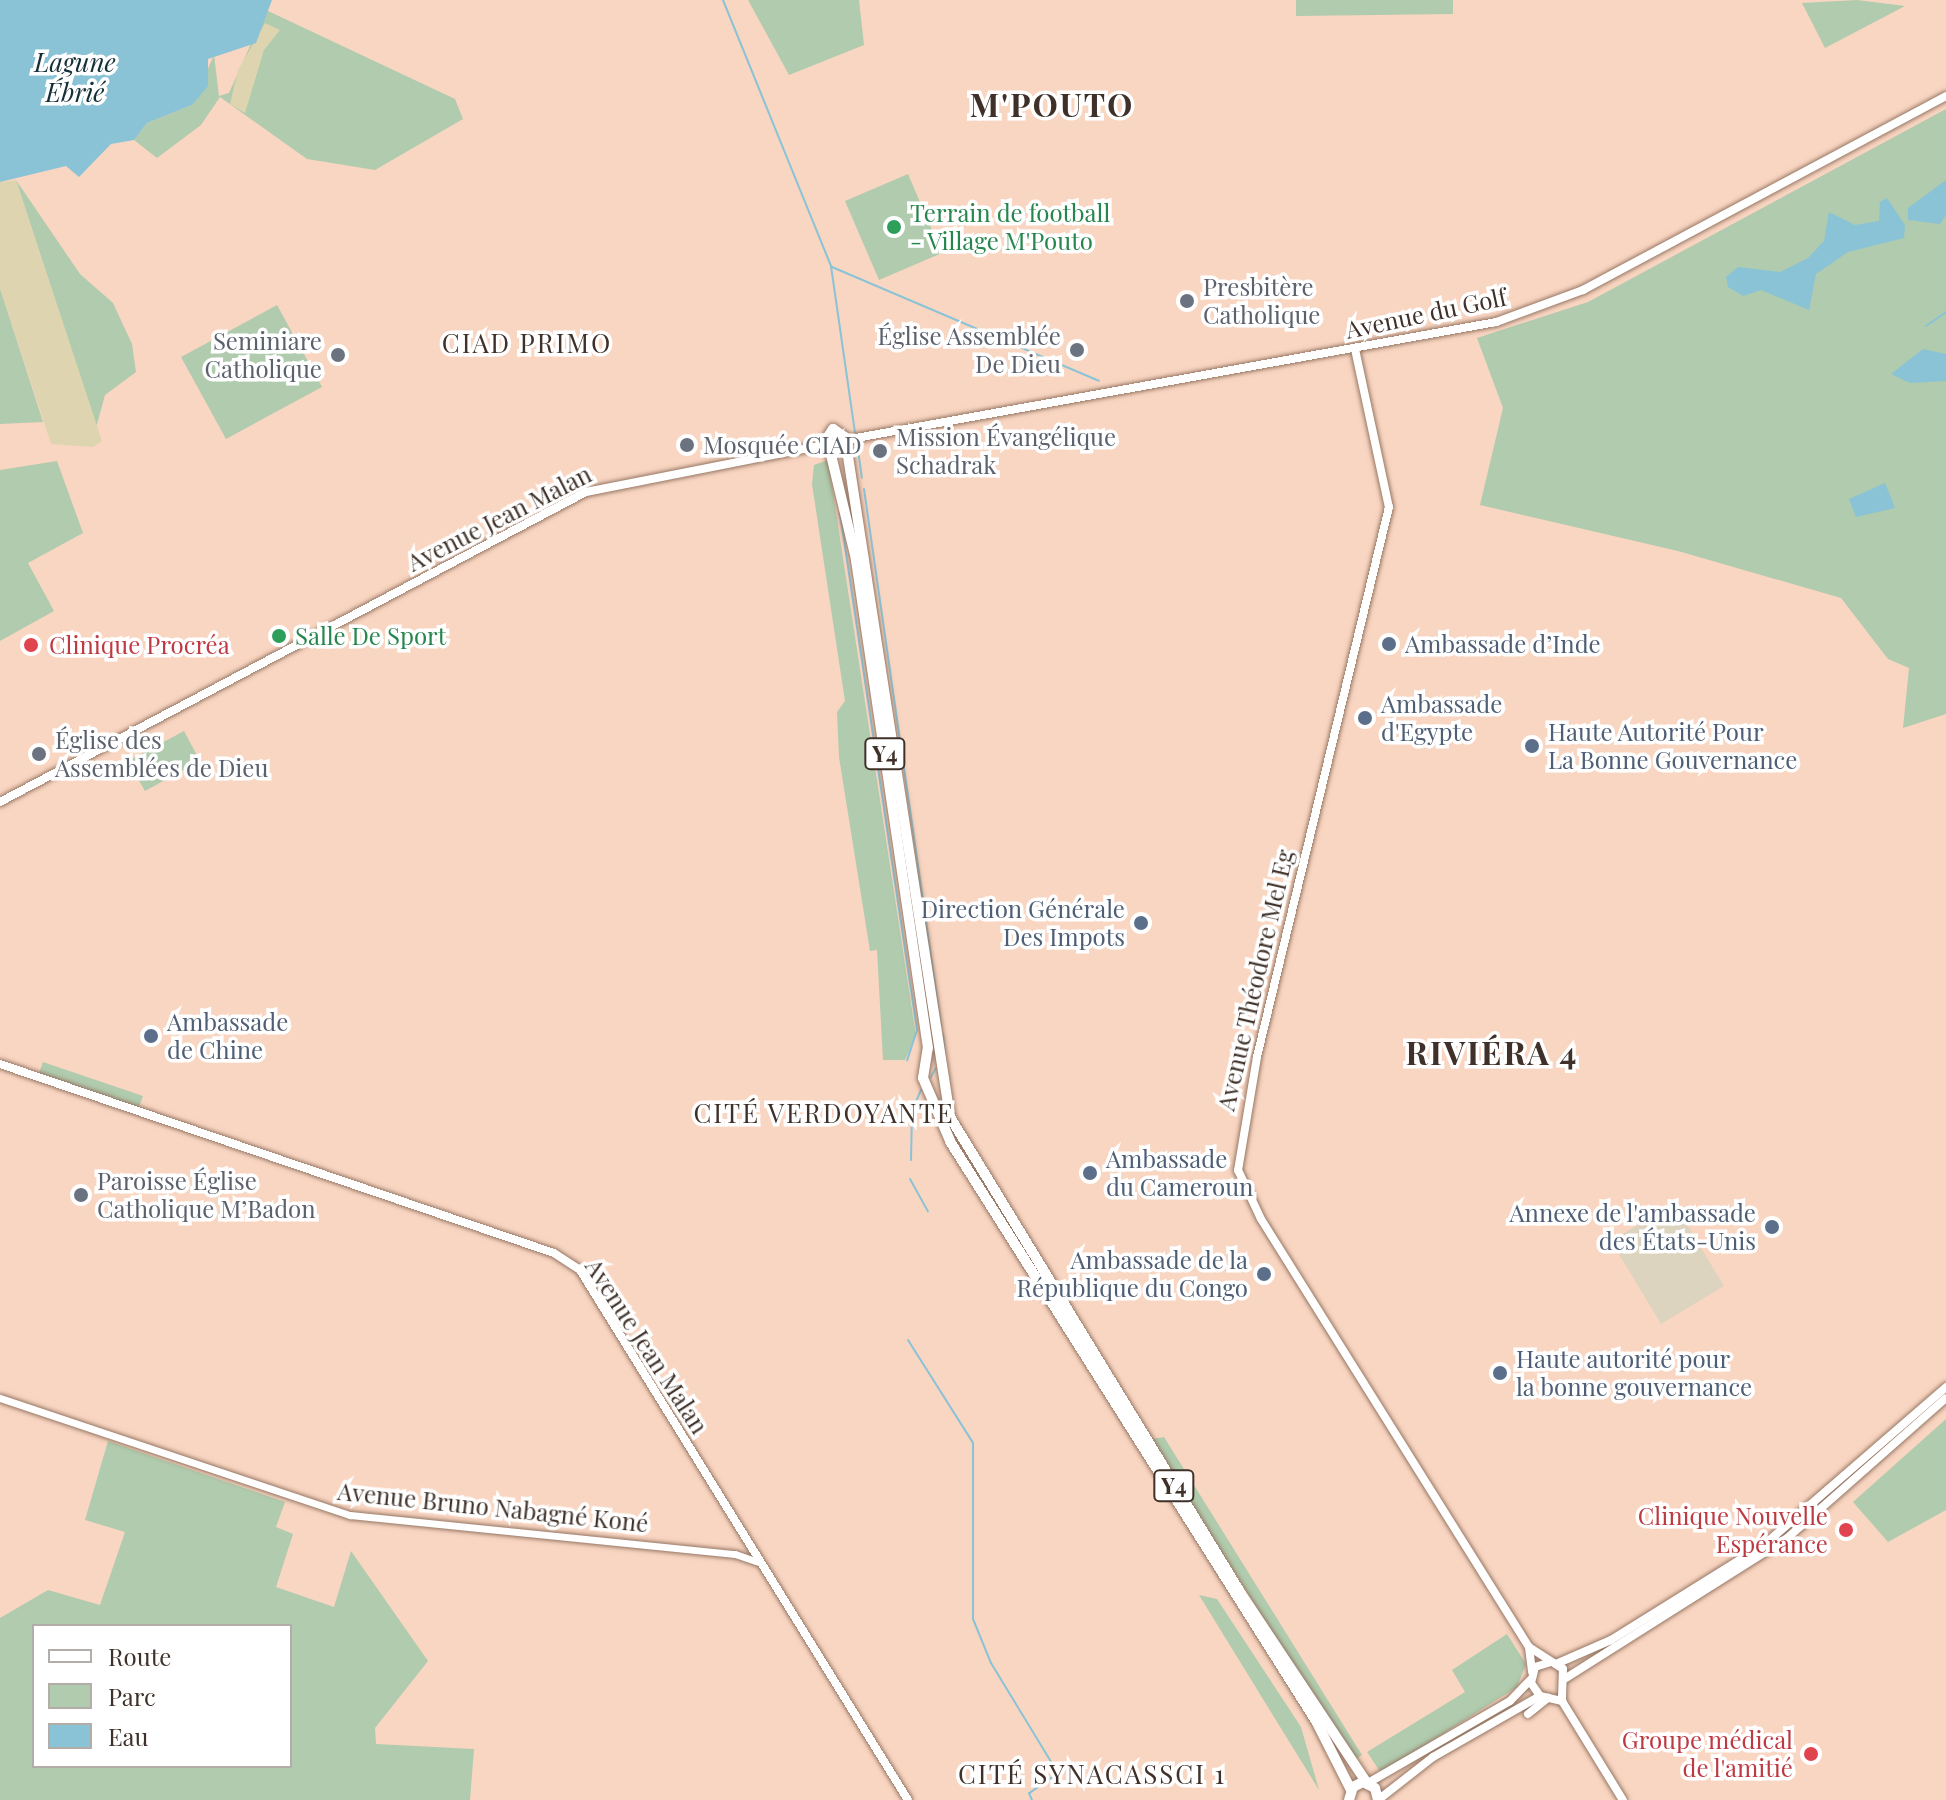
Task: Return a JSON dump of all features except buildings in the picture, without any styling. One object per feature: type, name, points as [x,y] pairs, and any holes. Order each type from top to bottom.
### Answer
[{"type":"highway","points":[[829,442],[844,438]]},
{"type":"highway","points":[[829,442],[844,438]]},
{"type":"highway","name":"Y4","points":[[844,438],[941,1063]]},
{"type":"highway","name":"Y4","points":[[829,442],[856,559],[928,1063]]},
{"type":"highway","points":[[928,1063],[941,1063],[942,1083],[928,1084],[922,1073],[928,1063]]},
{"type":"highway","name":"Y4","points":[[942,1083],[959,1138],[1368,1783]]},
{"type":"highway","name":"Y4","points":[[928,1084],[951,1143],[1316,1721],[1349,1797]]},
{"type":"highway","points":[[1349,1797],[1368,1783],[1378,1800]]},
{"type":"main road","name":"Avenue du Golf","points":[[844,438],[1468,329],[1583,290],[1946,96]]},
{"type":"main road","name":"Avenue Théodore Mel Eg","points":[[1355,349],[1389,507],[1257,1057],[1238,1170],[1261,1219],[1529,1647]]},
{"type":"main road","name":"Avenue Jean Malan","points":[[0,802],[586,492],[829,442]]},
{"type":"main road","name":"Avenue Jean Malan","points":[[0,1064],[570,1263],[639,1363],[758,1562],[908,1800]]},
{"type":"main road","points":[[1368,1783],[1510,1701],[1531,1676],[1554,1663],[1611,1640],[1765,1544],[1946,1387]]},
{"type":"main road","points":[[1623,1800],[1562,1701],[1566,1678],[1786,1539],[1946,1398]]},
{"type":"main road","points":[[1529,1647],[1554,1663],[1566,1678]]},
{"type":"main road","points":[[1529,1647],[1531,1676],[1546,1697],[1562,1701]]},
{"type":"main road","points":[[1378,1800],[1394,1782],[1529,1702],[1563,1690]]},
{"type":"main road","points":[[1529,1702],[1528,1714],[1546,1697]]},
{"type":"street","name":"Avenue Bruno Nabagné Koné","points":[[0,1398],[350,1515],[735,1554],[758,1562]]},
{"type":"shaded area","points":[[1674,1203],[1724,1286],[1661,1324],[1611,1241]]},
{"type":"green space","points":[[748,0],[859,0],[864,45],[789,75]]},
{"type":"green space","points":[[1296,0],[1453,0],[1453,14],[1296,16]]},
{"type":"green space","points":[[1857,0],[1905,6],[1825,48],[1802,3]]},
{"type":"green space","points":[[266,10],[455,99],[463,119],[375,170],[307,159],[220,97],[201,125],[157,158],[134,140],[147,123],[192,105],[214,55],[219,96],[229,93]]},
{"type":"green space","points":[[1946,109],[1946,714],[1903,728],[1909,668],[1888,659],[1841,598],[1678,551],[1480,505],[1503,408],[1477,338],[1588,302]]},
{"type":"green space","name":"Terrain de football - Village M'Pouto","points":[[908,174],[942,253],[879,280],[845,201]]},
{"type":"green space","points":[[16,180],[80,274],[113,303],[132,344],[136,372],[105,395],[96,428]]},
{"type":"green space","points":[[0,288],[43,422],[0,424]]},
{"type":"green space","points":[[277,305],[322,387],[226,439],[181,357]]},
{"type":"green space","points":[[828,460],[916,1036],[905,1060],[883,1060],[877,950],[870,951],[839,757],[837,712],[845,701],[812,484],[814,465]]},
{"type":"green space","points":[[57,461],[83,533],[28,563],[54,611],[0,641],[0,470]]},
{"type":"green space","points":[[184,731],[200,761],[145,791],[128,761]]},
{"type":"green space","points":[[43,1062],[143,1096],[138,1110],[39,1073]]},
{"type":"green space","points":[[1946,1419],[1946,1510],[1888,1542],[1853,1502]]},
{"type":"green space","points":[[1164,1437],[1362,1755],[1353,1761],[1151,1439]]},
{"type":"green space","points":[[108,1441],[285,1502],[276,1527],[293,1534],[276,1587],[334,1607],[351,1551],[428,1661],[375,1728],[376,1744],[474,1749],[470,1800],[0,1800],[0,1618],[48,1590],[100,1605],[125,1532],[85,1520]]},
{"type":"green space","points":[[1199,1595],[1217,1599],[1301,1727],[1319,1790]]},
{"type":"green space","points":[[1507,1634],[1526,1664],[1517,1687],[1381,1773],[1367,1752],[1465,1692],[1452,1670]]},
{"type":"sand","points":[[265,23],[280,30],[264,50],[245,113],[230,104],[238,70]]},
{"type":"sand","points":[[16,180],[102,441],[93,447],[51,444],[0,288],[0,182]]},
{"type":"water","name":"Lagune Ébrié","points":[[0,0],[272,0],[256,43],[208,59],[208,86],[192,105],[147,123],[134,140],[111,144],[79,177],[66,166],[0,182]]},
{"type":"water","points":[[1946,180],[1946,215],[1940,224],[1908,220],[1908,208]]},
{"type":"water","points":[[1887,198],[1905,225],[1904,238],[1848,252],[1816,274],[1809,310],[1761,290],[1743,296],[1728,287],[1726,277],[1738,267],[1780,272],[1808,258],[1824,241],[1829,212],[1855,225],[1879,221],[1880,202]]},
{"type":"water","points":[[1923,349],[1946,354],[1946,381],[1910,383],[1891,374]]},
{"type":"water","points":[[1885,483],[1895,508],[1856,517],[1849,499]]},
{"type":"waterway","points":[[723,0],[831,266],[855,432]]},
{"type":"waterway","points":[[832,267],[1099,381]]},
{"type":"waterway","points":[[1926,326],[1946,312]]},
{"type":"waterway","points":[[857,443],[862,478]]},
{"type":"waterway","points":[[864,489],[941,1026]]},
{"type":"waterway","points":[[840,513],[917,1030],[907,1060]]},
{"type":"waterway","points":[[943,1034],[945,1055]]},
{"type":"waterway","points":[[931,1077],[936,1068]]},
{"type":"waterway","points":[[911,1160],[912,1111],[921,1090]]},
{"type":"waterway","points":[[910,1179],[928,1211]]},
{"type":"waterway","points":[[908,1340],[973,1443],[973,1619],[991,1663],[1058,1773],[1029,1793],[1032,1800]]},
{"type":"waterway","points":[[1053,1778],[1060,1774]]},
{"type":"place","name":"Terrain de football - Village M'Pouto","points":[[894,227]]},
{"type":"place","name":"Presbitère Catholique","points":[[1187,301]]},
{"type":"place","name":"Église Assemblée De Dieu","points":[[1077,350]]},
{"type":"place","name":"Seminiare Catholique","points":[[338,355]]},
{"type":"place","name":"Mosquée CIAD","points":[[687,445]]},
{"type":"place","name":"Mission Évangélique Schadrak","points":[[880,451]]},
{"type":"place","name":"Salle De Sport","points":[[279,636]]},
{"type":"place","name":"Ambassade d’Inde","points":[[1389,644]]},
{"type":"place","name":"Clinique Procréa","points":[[31,645]]},
{"type":"place","name":"Ambassade d'Egypte","points":[[1365,718]]},
{"type":"place","name":"Haute Autorité Pour La Bonne Gouvernance","points":[[1532,746]]},
{"type":"place","name":"Église des Assemblées de Dieu","points":[[39,754]]},
{"type":"place","name":"Direction Générale Des Impots","points":[[1141,923]]},
{"type":"place","name":"Ambassade de Chine","points":[[151,1036]]},
{"type":"place","name":"Ambassade du Cameroun","points":[[1090,1173]]},
{"type":"place","name":"Paroisse Église Catholique M’Badon","points":[[81,1195]]},
{"type":"place","name":"Annexe de l'ambassade des États-Unis","points":[[1772,1227]]},
{"type":"place","name":"Ambassade de la République du Congo","points":[[1264,1274]]},
{"type":"place","name":"Haute autorité pour la bonne gouvernance","points":[[1500,1373]]},
{"type":"place","name":"Clinique Nouvelle Espérance","points":[[1846,1530]]},
{"type":"place","name":"Groupe médical de l'amitié","points":[[1811,1754]]},
{"type":"district","name":"M'POUTO","points":[[1052,104]]},
{"type":"district","name":"CIAD PRIMO","points":[[527,343]]},
{"type":"district","name":"RIVIÉRA 4","points":[[1492,1052]]},
{"type":"district","name":"CITÉ VERDOYANTE","points":[[824,1113]]},
{"type":"district","name":"CITÉ SYNACASSCI 1","points":[[1092,1774]]}]
